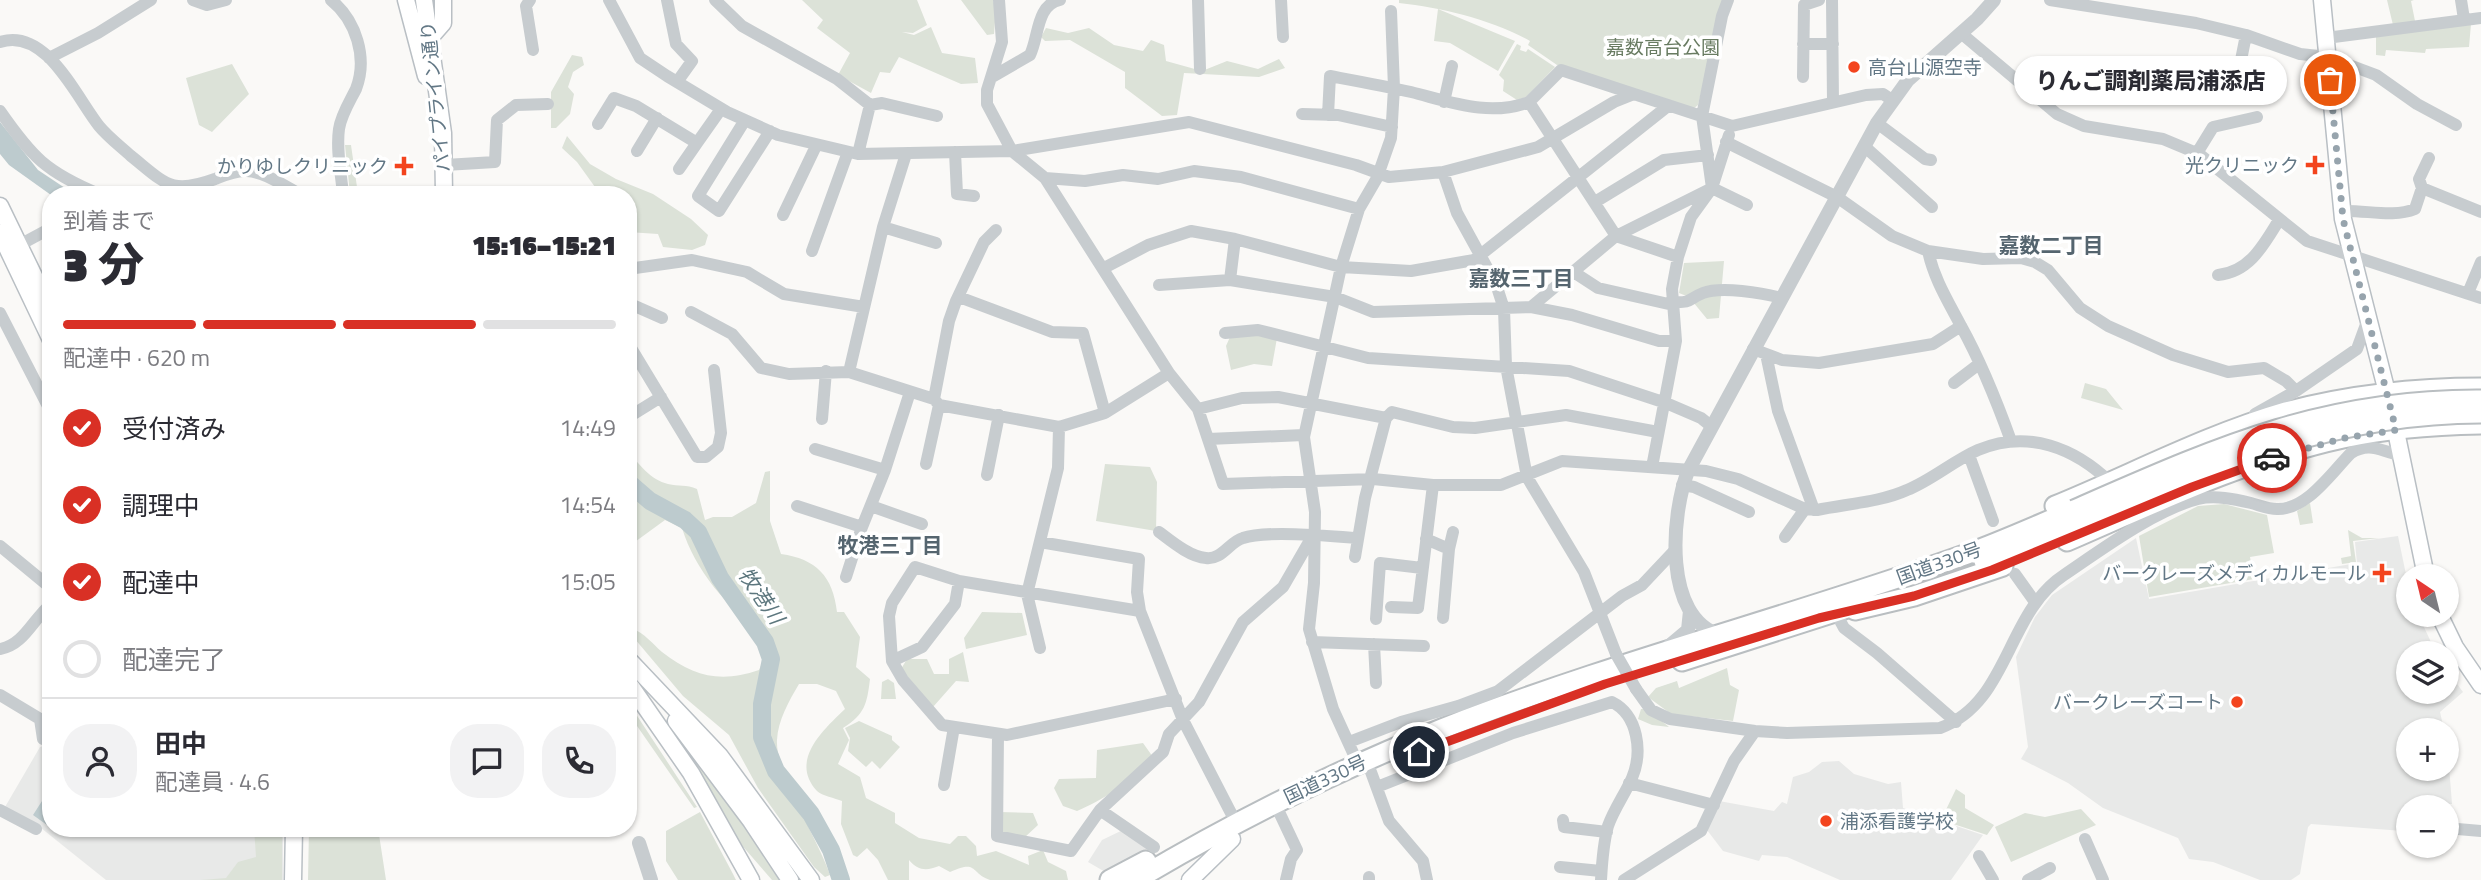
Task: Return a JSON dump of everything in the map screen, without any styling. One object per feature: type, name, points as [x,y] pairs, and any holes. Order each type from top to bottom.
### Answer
[{"type":"highway","points":[[1824,613],[2183,451],[2293,411],[2387,393],[2481,388]]},
{"type":"highway","name":"国道330号","points":[[2077,516],[2226,445],[2302,420],[2382,405],[2481,400]]},
{"type":"highway","name":"国道330号","points":[[1161,880],[1280,814],[1374,780],[1460,736],[1605,684],[1824,613],[1970,553],[2197,472],[2304,436],[2390,418],[2481,413]]},
{"type":"highway","points":[[1824,613],[1914,596],[1992,570],[2262,461],[2345,438],[2396,430],[2481,424]]},
{"type":"highway","name":"国道330号","points":[[1136,880],[1287,796],[1412,741],[1638,660],[1720,635],[1824,613]]},
{"type":"highway","points":[[1110,880],[1352,748],[1412,741]]},
{"type":"main road","points":[[406,0],[426,76],[436,89]]},
{"type":"main road","name":"パイプライン通り","points":[[424,0],[445,165],[444,186]]},
{"type":"main road","points":[[429,39],[443,23],[443,0]]},
{"type":"main road","points":[[2322,0],[2342,211],[2396,430],[2424,564]]},
{"type":"main road","points":[[0,206],[42,317]]},
{"type":"main road","points":[[0,233],[15,248],[42,295]]},
{"type":"main road","points":[[2445,627],[2455,647],[2481,685]]},
{"type":"main road","points":[[637,675],[710,744],[811,880]]},
{"type":"main road","points":[[637,676],[710,763],[790,880]]},
{"type":"main road","points":[[637,679],[731,840],[751,880]]},
{"type":"main road","points":[[293,880],[294,837]]},
{"type":"main road","points":[[1190,880],[1232,839]]},
{"type":"main road","points":[[731,840],[763,880]]},
{"type":"street","points":[[49,58],[98,33],[152,0]]},
{"type":"street","points":[[192,0],[207,5],[226,0]]},
{"type":"street","points":[[331,0],[354,29],[360,48],[357,85],[339,125],[343,186]]},
{"type":"street","points":[[530,0],[526,6],[533,50]]},
{"type":"street","points":[[609,0],[640,58],[677,82],[721,109],[770,131],[816,146],[853,153],[1012,151],[1189,122],[1389,177],[1443,172],[1538,147],[1614,102],[1634,94]]},
{"type":"street","points":[[667,0],[677,44],[692,61],[677,82]]},
{"type":"street","points":[[999,0],[1002,42],[987,104],[1012,151],[1045,178],[1169,373],[1198,409],[1223,484],[1370,479],[1433,485],[1501,485],[1562,461],[1652,467],[1685,478],[1749,512]]},
{"type":"street","points":[[992,77],[1030,55],[1043,13],[1055,1],[1060,0]]},
{"type":"street","points":[[1198,0],[1200,69]]},
{"type":"street","points":[[1281,0],[1283,37]]},
{"type":"street","points":[[1712,188],[1702,116],[1722,16],[1728,0]]},
{"type":"street","points":[[1803,77],[1804,5],[1819,0]]},
{"type":"street","points":[[1832,0],[1833,102]]},
{"type":"street","points":[[1638,660],[1684,636],[1689,627],[1690,611],[1675,550],[1677,510],[1685,478],[1711,426],[1760,351],[1781,298],[1892,100],[1908,80],[1962,34],[1994,0]]},
{"type":"street","points":[[2050,0],[2196,23],[2246,35],[2300,54],[2328,57],[2376,75],[2417,104],[2456,125]]},
{"type":"street","points":[[2461,0],[2464,19]]},
{"type":"street","points":[[722,2],[742,26],[837,79],[870,105],[882,103],[937,116]]},
{"type":"street","points":[[1391,11],[1394,88],[1392,127],[1378,173],[1359,209],[1341,267],[1304,435],[1308,480],[1315,512],[1314,583],[1309,629],[1333,709],[1352,748],[1401,722],[1486,697],[1506,686],[1599,613],[1642,585],[1675,550]]},
{"type":"street","points":[[2326,38],[2481,18]]},
{"type":"street","points":[[1962,34],[2045,106],[2071,121],[2163,139],[2197,153],[2228,174],[2307,242],[2481,298]]},
{"type":"street","points":[[2239,70],[2246,35]]},
{"type":"street","points":[[0,42],[27,42],[49,58],[100,127],[171,186]]},
{"type":"street","points":[[1803,44],[1833,44]]},
{"type":"street","points":[[1444,102],[1452,66]]},
{"type":"street","points":[[1328,115],[1330,76],[1394,88],[1444,102],[1492,109],[1529,102],[1561,70],[1732,126],[1833,102],[1883,94],[1892,100]]},
{"type":"street","points":[[598,124],[614,98],[636,106],[698,143]]},
{"type":"street","points":[[1529,102],[1616,236],[1678,257]]},
{"type":"street","points":[[445,165],[495,162],[497,120],[516,105],[548,104]]},
{"type":"street","points":[[812,251],[870,105]]},
{"type":"street","points":[[1104,268],[1149,245],[1191,231],[1235,239],[1341,267],[1411,271],[1481,257],[1580,179],[1605,154],[1668,106]]},
{"type":"street","points":[[679,169],[721,109]]},
{"type":"street","points":[[0,111],[28,151],[44,167],[83,186]]},
{"type":"street","points":[[1301,114],[1328,115],[1392,127]]},
{"type":"street","points":[[2197,153],[2213,127],[2257,117]]},
{"type":"street","points":[[637,151],[657,118]]},
{"type":"street","points":[[745,120],[698,196],[719,211],[770,131]]},
{"type":"street","points":[[1877,124],[1925,159],[1931,160]]},
{"type":"street","points":[[1652,467],[1676,341],[1673,303],[1678,257],[1691,217],[1712,188],[1732,126]]},
{"type":"street","points":[[1727,142],[1837,197],[1892,236],[1928,251],[1983,259],[2021,258],[2035,262],[2048,270],[2080,308],[2108,326],[2174,355],[2228,372],[2264,368],[2286,380],[2296,391]]},
{"type":"street","points":[[783,215],[816,146]]},
{"type":"street","points":[[1864,146],[1932,207]]},
{"type":"street","points":[[955,152],[957,194],[974,196]]},
{"type":"street","points":[[849,372],[883,227],[906,154]]},
{"type":"street","points":[[1595,202],[1664,160],[1708,155]]},
{"type":"street","points":[[2342,211],[2372,210],[2400,215],[2415,209],[2422,188],[2418,179],[2429,158]]},
{"type":"street","points":[[196,186],[232,172],[247,171],[266,176],[285,186]]},
{"type":"street","points":[[1045,178],[1085,181],[1123,176],[1158,179],[1194,171],[1241,177],[1359,209]]},
{"type":"street","points":[[1443,172],[1457,213],[1496,284],[1504,309],[1506,366],[1527,477],[1572,547],[1616,654],[1636,689],[1651,710],[1670,719],[1755,731],[1920,730],[1956,722],[1982,699],[2035,602],[2062,576],[2122,538],[2198,499],[2222,498],[2276,509],[2289,508],[2304,500],[2360,447],[2374,446],[2386,453],[2401,455]]},
{"type":"street","points":[[1712,188],[1746,205]]},
{"type":"street","points":[[1531,307],[1616,236],[1712,188]]},
{"type":"street","points":[[2422,188],[2481,212]]},
{"type":"street","points":[[2218,275],[2236,270],[2256,255],[2279,220]]},
{"type":"street","points":[[883,227],[936,243]]},
{"type":"street","points":[[926,464],[949,321],[984,242],[996,230]]},
{"type":"street","points":[[15,248],[42,233]]},
{"type":"street","points":[[1230,280],[1235,239]]},
{"type":"street","points":[[1928,251],[1943,296],[1979,364],[2011,441]]},
{"type":"street","points":[[637,268],[692,260],[747,272],[784,294],[864,307]]},
{"type":"street","points":[[2468,293],[2481,262]]},
{"type":"street","points":[[1575,272],[1598,288],[1673,303],[1688,302],[1707,292],[1750,292],[1781,298]]},
{"type":"street","points":[[1159,285],[1230,280],[1335,297],[1373,312],[1531,307],[1572,315],[1659,341],[1676,341]]},
{"type":"street","points":[[959,297],[1052,332],[1083,333],[1105,413]]},
{"type":"street","points":[[637,307],[662,318]]},
{"type":"street","points":[[691,312],[732,334],[761,368],[789,374],[849,372],[937,402],[1059,428],[1105,413],[1169,373]]},
{"type":"street","points":[[0,313],[42,395]]},
{"type":"street","points":[[2183,451],[2296,391],[2357,349],[2368,318]]},
{"type":"street","points":[[1760,351],[1798,363],[1845,360],[1933,344],[1961,326]]},
{"type":"street","points":[[1226,333],[1258,330],[1368,358],[1569,371],[1666,403],[1701,418],[1711,426]]},
{"type":"street","points":[[1760,351],[1810,510]]},
{"type":"street","points":[[637,358],[697,457],[706,457],[718,447],[721,433],[714,370]]},
{"type":"street","points":[[1954,383],[1979,364]]},
{"type":"street","points":[[822,419],[826,371]]},
{"type":"street","points":[[846,577],[885,470],[909,392]]},
{"type":"street","points":[[637,412],[661,397]]},
{"type":"street","points":[[1198,409],[1242,398],[1310,401],[1386,418]]},
{"type":"street","points":[[1355,557],[1356,538],[1370,479],[1386,418],[1392,412],[1453,427],[1475,428],[1566,415],[1658,432]]},
{"type":"street","points":[[987,475],[999,415]]},
{"type":"street","points":[[1040,648],[1027,594],[1058,468],[1059,428]]},
{"type":"street","points":[[1208,439],[1304,435]]},
{"type":"street","points":[[1685,478],[1706,471],[1738,479],[1810,510],[1906,491],[1969,455],[2011,441],[2031,442],[2073,453],[2111,483]]},
{"type":"street","points":[[815,449],[885,470]]},
{"type":"street","points":[[1969,455],[1993,521]]},
{"type":"street","points":[[1391,607],[1418,608],[1433,485]]},
{"type":"street","points":[[797,506],[862,527]]},
{"type":"street","points":[[871,506],[922,524]]},
{"type":"street","points":[[1785,537],[1810,510]]},
{"type":"street","points":[[1159,532],[1176,545],[1205,558],[1218,556],[1242,538],[1313,535],[1356,538]]},
{"type":"street","points":[[1443,618],[1453,532]]},
{"type":"street","points":[[998,734],[997,836],[1032,842],[1059,851],[1071,851],[1100,810],[1163,752],[1169,734],[1199,702],[1243,622],[1283,587],[1313,535]]},
{"type":"street","points":[[1426,538],[1449,549]]},
{"type":"street","points":[[1040,542],[1139,559],[1137,592],[1140,611],[1183,720],[1231,813]]},
{"type":"street","points":[[0,546],[42,581]]},
{"type":"street","points":[[1376,619],[1380,564],[1422,568]]},
{"type":"street","points":[[1140,611],[959,581],[915,567],[892,603],[892,662],[903,680],[942,725],[998,734],[1029,731],[1176,699]]},
{"type":"street","points":[[2015,574],[2035,602]]},
{"type":"street","points":[[892,662],[922,647],[955,604],[959,581]]},
{"type":"street","points":[[1690,611],[1702,627],[1720,635]]},
{"type":"street","points":[[1824,613],[1956,722]]},
{"type":"street","points":[[0,649],[12,647],[42,614]]},
{"type":"street","points":[[1312,642],[1424,646]]},
{"type":"street","points":[[1374,644],[1376,683]]},
{"type":"street","points":[[0,695],[40,719],[42,732]]},
{"type":"street","points":[[1427,880],[1423,861],[1389,821],[1374,780],[1612,702],[1633,720],[1637,741],[1635,768],[1607,832],[1601,875],[1560,867]]},
{"type":"street","points":[[944,785],[954,727]]},
{"type":"street","points":[[1624,880],[1695,836],[1705,824],[1734,761],[1755,731]]},
{"type":"street","points":[[1629,783],[1714,805]]},
{"type":"street","points":[[0,810],[36,829]]},
{"type":"street","points":[[1100,810],[1154,847]]},
{"type":"street","points":[[1280,814],[1297,850],[1290,859],[1286,880]]},
{"type":"street","points":[[1563,820],[1564,827],[1607,832]]},
{"type":"street","points":[[2459,829],[2481,831]]},
{"type":"street","points":[[2085,839],[2103,880]]},
{"type":"street","points":[[639,843],[651,880]]},
{"type":"street","points":[[1979,856],[1993,880]]},
{"type":"street","points":[[2028,880],[2050,868]]},
{"type":"shaded area","points":[[0,122],[38,170],[62,186],[42,186],[42,189],[9,165],[0,154]]},
{"type":"shaded area","name":"バークレーズコート","points":[[2398,536],[2404,564],[2396,564],[2396,627],[2424,627],[2430,641],[2396,641],[2396,704],[2449,704],[2440,712],[2441,718],[2396,718],[2396,781],[2450,781],[2451,795],[2396,795],[2396,830],[2311,824],[2308,827],[2300,874],[2291,880],[2260,880],[2213,862],[2189,859],[2178,838],[2103,808],[2068,783],[2021,759],[2028,747],[2016,657],[2035,617],[2052,595],[2136,538],[2149,599],[2357,563],[2355,542]]},
{"type":"shaded area","points":[[42,746],[42,829],[5,807]]},
{"type":"shaded area","name":"浦添看護学校","points":[[1839,761],[1854,774],[1888,784],[1901,782],[1903,808],[1983,835],[1951,880],[1840,880],[1787,857],[1762,855],[1759,861],[1723,851],[1707,830],[1719,801],[1774,811],[1782,802],[1787,804],[1793,777],[1809,772],[1822,762]]},
{"type":"shaded area","points":[[42,801],[42,821],[33,815]]},
{"type":"shaded area","points":[[1127,828],[1150,850],[1107,873],[1088,862],[1102,840]]},
{"type":"shaded area","points":[[52,837],[283,837],[283,880],[106,880]]},
{"type":"green space","points":[[802,0],[917,0],[927,25],[913,33],[902,32],[914,35],[931,27],[942,53],[975,58],[978,83],[961,84],[899,57],[890,73],[880,72],[871,93],[838,75],[850,53],[817,28],[823,20]]},
{"type":"green space","points":[[961,0],[993,0],[996,10],[994,34],[987,35]]},
{"type":"green space","name":"嘉数高台公園","points":[[1399,0],[1724,0],[1698,105],[1693,109],[1557,65],[1528,45],[1530,41],[1499,26],[1449,11],[1399,3]]},
{"type":"green space","points":[[2387,0],[2414,0],[2411,1],[2415,21],[2393,25]]},
{"type":"green space","points":[[1438,9],[1515,41],[1498,71],[1450,43],[1434,41]]},
{"type":"green space","points":[[2471,24],[2469,47],[2426,49],[2425,53],[2386,50],[2385,56],[2376,55],[2376,37]]},
{"type":"green space","points":[[1046,28],[1068,33],[1089,28],[1114,45],[1143,51],[1151,40],[1164,45],[1166,61],[1202,71],[1227,61],[1258,69],[1279,59],[1285,68],[1259,77],[1184,73],[1177,115],[1162,116],[1125,88],[1125,72],[1070,40],[1045,41],[1041,37]]},
{"type":"green space","points":[[1517,44],[1521,46],[1520,50],[1526,52],[1528,49],[1555,67],[1526,97],[1517,100],[1503,91],[1504,80],[1499,75]]},
{"type":"green space","points":[[572,55],[582,57],[584,65],[573,72],[568,87],[574,94],[570,114],[556,128],[551,128],[551,92]]},
{"type":"green space","points":[[232,64],[249,94],[212,132],[199,125],[186,78]]},
{"type":"green space","points":[[567,136],[590,164],[633,186],[594,186],[577,162],[562,148]]},
{"type":"green space","points":[[345,145],[351,145],[357,186],[349,186]]},
{"type":"green space","points":[[637,188],[653,194],[691,219],[708,235],[705,245],[692,250],[663,247],[658,234],[637,233]]},
{"type":"green space","points":[[1724,261],[1719,318],[1707,319],[1689,297],[1679,293],[1684,263]]},
{"type":"green space","points":[[1257,333],[1277,338],[1272,366],[1254,364],[1231,370],[1226,346],[1230,337]]},
{"type":"green space","points":[[2085,383],[2106,389],[2123,410],[2081,398]]},
{"type":"green space","points":[[637,461],[656,479],[697,489],[705,520],[732,517],[756,503],[765,472],[770,471],[770,521],[781,554],[804,560],[821,571],[827,579],[837,612],[844,612],[860,637],[856,667],[870,679],[864,708],[843,728],[849,740],[838,764],[860,777],[866,798],[895,813],[895,823],[919,838],[950,844],[958,836],[966,836],[976,846],[977,856],[996,851],[1029,865],[1028,856],[1043,850],[1048,862],[1066,871],[1068,880],[990,880],[970,867],[950,872],[939,866],[923,869],[909,860],[909,880],[888,880],[878,860],[867,848],[857,857],[853,855],[841,824],[842,801],[817,791],[809,780],[806,768],[812,747],[819,736],[845,709],[836,691],[817,684],[799,684],[782,718],[777,740],[778,754],[790,788],[830,875],[825,877],[814,867],[758,788],[729,735],[683,696],[637,641],[637,630],[662,652],[685,667],[720,677],[759,670],[764,659],[766,632],[726,601],[704,574],[682,528],[665,520],[637,540]]},
{"type":"green space","points":[[1105,464],[1150,467],[1157,482],[1156,531],[1096,521]]},
{"type":"green space","points":[[2310,503],[2313,523],[2300,525],[2297,511]]},
{"type":"green space","points":[[2224,504],[2267,515],[2274,553],[2250,557],[2254,579],[2149,597],[2139,536],[2198,506]]},
{"type":"green space","points":[[2348,530],[2362,538],[2379,538],[2353,541],[2356,562],[2342,564],[2341,558],[2351,556]]},
{"type":"green space","points":[[982,612],[1022,613],[1027,635],[966,649],[964,638]]},
{"type":"green space","points":[[963,652],[969,682],[956,681],[933,707],[901,669],[907,659],[927,659],[934,674],[949,674],[949,659]]},
{"type":"green space","points":[[1727,668],[1730,685],[1739,690],[1733,721],[1671,714],[1648,697],[1656,688],[1677,681],[1679,688]]},
{"type":"green space","points":[[888,679],[894,683],[896,699],[881,699],[882,682]]},
{"type":"green space","points":[[1641,709],[1647,709],[1669,727],[1652,725],[1638,719]]},
{"type":"green space","points":[[637,716],[697,807],[694,808],[637,726]]},
{"type":"green space","points":[[859,721],[892,736],[892,740],[900,747],[880,769],[872,761],[866,767],[848,751],[850,738],[845,728]]},
{"type":"green space","points":[[674,727],[725,792],[781,880],[772,880],[739,842],[670,729]]},
{"type":"green space","points":[[1143,743],[1153,757],[1128,781],[1077,811],[1063,806],[1054,788],[1059,779],[1096,778],[1097,750]]},
{"type":"green space","points":[[1956,789],[1965,795],[1965,808],[1994,825],[1987,835],[1941,820]]},
{"type":"green space","points":[[2081,809],[2096,825],[2011,862],[1995,827],[2025,813],[2045,817]]},
{"type":"green space","points":[[700,812],[736,880],[678,880],[666,861],[666,831]]},
{"type":"green space","points":[[1000,812],[1033,813],[1038,825],[1024,838],[1000,833]]},
{"type":"green space","points":[[255,837],[282,837],[282,880],[201,880],[226,878],[238,862],[256,857]]},
{"type":"green space","points":[[309,837],[379,837],[386,880],[308,880]]},
{"type":"waterway","name":"牧港川","points":[[637,490],[650,501],[685,520],[698,532],[720,578],[765,642],[771,659],[762,704],[762,737],[776,771],[811,814],[831,850],[841,880]]},
{"type":"way so far","points":[[2272,458],[2345,438],[2396,430],[2343,219],[2330,80]]},
{"type":"place","name":"高台山源空寺","points":[[1854,67]]},
{"type":"place","name":"りんご調剤薬局浦添店","points":[[2330,80]]},
{"type":"place","name":"光クリニック","points":[[2315,165]]},
{"type":"place","name":"かりゆしクリニック","points":[[404,166]]},
{"type":"place","name":"バークレーズメディカルモール","points":[[2382,573]]},
{"type":"place","name":"バークレーズコート","points":[[2237,702]]},
{"type":"place","name":"浦添看護学校","points":[[1826,821]]},
{"type":"district","name":"嘉数二丁目","points":[[2051,246]]},
{"type":"district","name":"嘉数三丁目","points":[[1521,279]]},
{"type":"district","name":"牧港三丁目","points":[[890,546]]},
{"type":"route","points":[[1419,752],[1605,684],[1819,618],[1914,596],[1992,570],[2192,487],[2272,458]]}]
